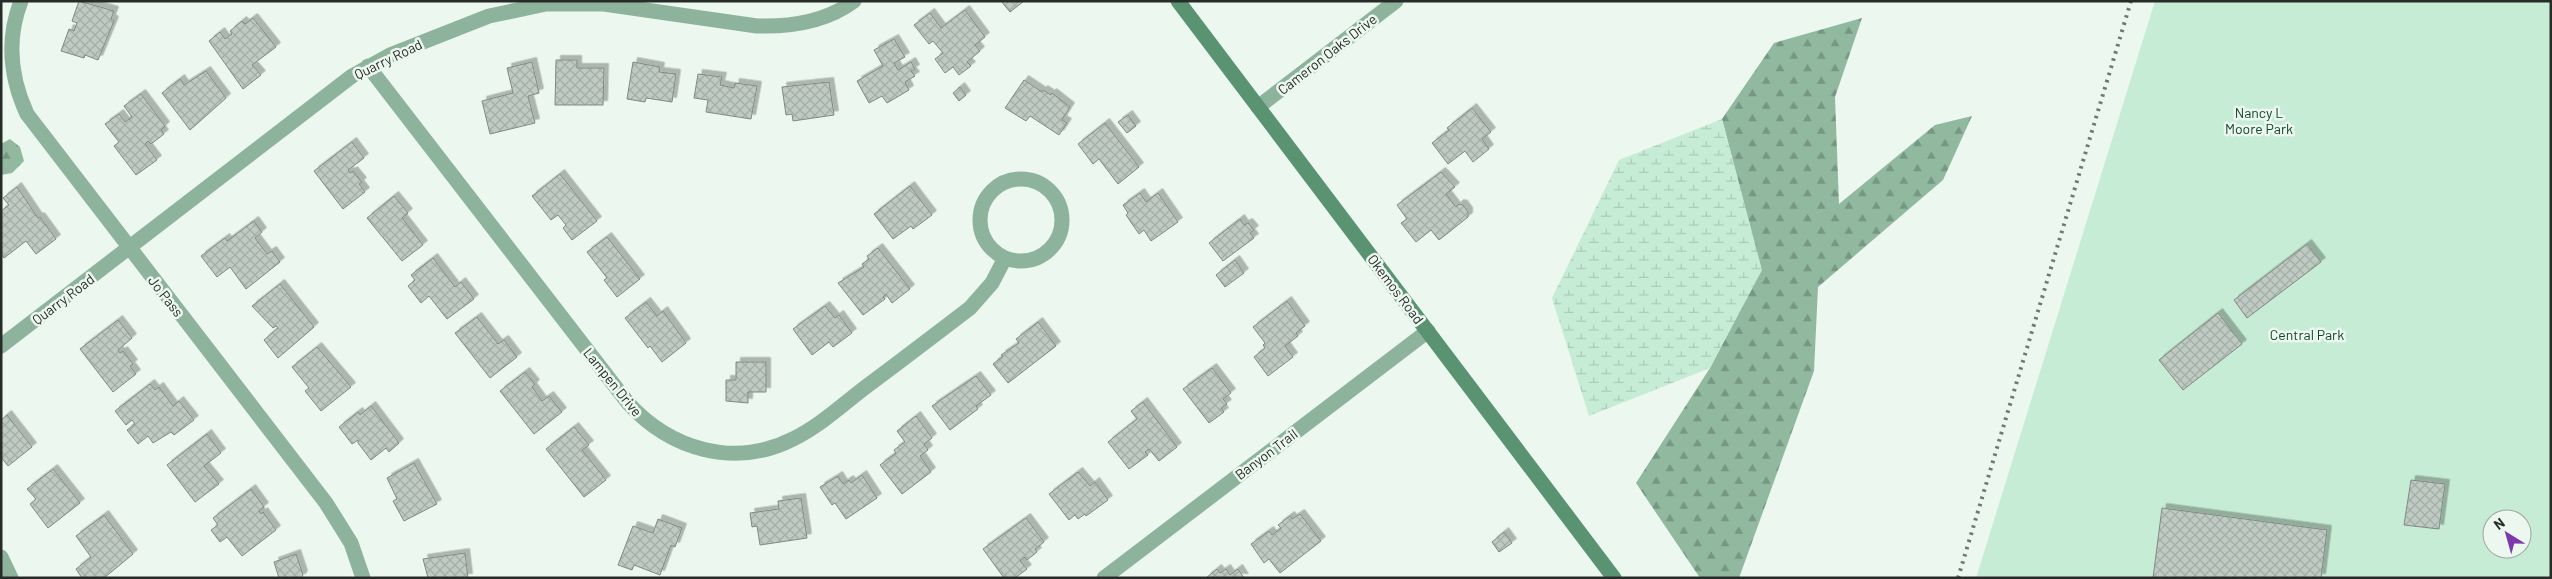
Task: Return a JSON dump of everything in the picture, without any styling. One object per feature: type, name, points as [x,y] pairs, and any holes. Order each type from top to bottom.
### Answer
[{"type":"street","name":"Jo Pass","points":[[21,1],[13,30],[11,47],[15,82],[20,98],[37,129],[326,502],[351,543],[363,578]]},
{"type":"street","name":"Quarry Road","points":[[1,346],[338,86],[368,66],[412,46],[489,16],[546,4],[604,4],[757,26],[779,26],[817,19],[854,1]]},
{"type":"street","name":"Okemos Road","points":[[1178,1],[1614,578]]},
{"type":"street","name":"Cameron Oaks Drive","points":[[1258,107],[1396,1]]},
{"type":"street","name":"Lampen Drive","points":[[368,66],[628,403],[652,427],[667,436],[698,449],[735,454],[754,452],[792,440],[809,430],[970,308],[992,283],[1005,258]]},
{"type":"street","points":[[1022,179],[1038,182],[1047,188],[1059,205],[1062,215],[1059,236],[1054,246],[1036,258],[1026,261],[1005,258],[988,245],[983,235],[980,214],[984,204],[989,194],[1006,182],[1022,179]]},
{"type":"street","name":"Banyon Trail","points":[[1104,578],[1428,331]]},
{"type":"street","points":[[1,558],[11,578]]},
{"type":"green space","name":"Central Park","points":[[2155,1],[2551,1],[2551,578],[1976,578]]},
{"type":"green space","points":[[1862,18],[1835,97],[1839,204],[1935,125],[1972,116],[1943,180],[1818,287],[1814,371],[1739,578],[1700,578],[1636,483],[1710,368],[1761,270],[1722,119],[1774,43]]},
{"type":"green space","points":[[1722,119],[1762,270],[1710,368],[1589,416],[1552,298],[1619,160]]},
{"type":"green space","points":[[10,139],[20,147],[24,161],[12,173],[1,175],[1,144]]},
{"type":"building","points":[[79,1],[114,11],[111,19],[114,21],[98,60],[85,55],[84,58],[61,51],[69,29],[74,31],[77,23],[72,21]]},
{"type":"building","points":[[1001,1],[1024,1],[1010,12]]},
{"type":"building","points":[[965,10],[985,37],[975,45],[980,51],[967,62],[971,66],[959,75],[953,67],[945,73],[935,59],[943,53],[933,41],[929,44],[914,25],[930,13],[941,28]]},
{"type":"building","points":[[253,18],[276,47],[252,65],[261,75],[243,89],[209,41],[220,32],[225,39],[232,34],[230,31],[242,21],[245,24]]},
{"type":"building","points":[[894,39],[905,57],[894,63],[898,70],[911,62],[915,69],[911,71],[915,76],[905,82],[909,90],[887,103],[882,96],[869,103],[857,81],[883,66],[874,50]]},
{"type":"building","points":[[556,60],[577,60],[577,68],[604,68],[603,105],[555,105]]},
{"type":"building","points":[[532,62],[539,93],[528,96],[535,123],[490,134],[482,101],[513,93],[507,68]]},
{"type":"building","points":[[633,62],[660,67],[659,72],[676,74],[672,102],[646,98],[645,102],[627,99]]},
{"type":"building","points":[[206,71],[226,98],[190,130],[162,93],[180,79],[184,85]]},
{"type":"building","points":[[698,74],[722,77],[720,85],[734,88],[735,83],[757,86],[751,119],[706,112],[708,100],[694,98]]},
{"type":"building","points":[[1024,80],[1042,92],[1043,90],[1051,95],[1052,93],[1070,107],[1062,120],[1067,123],[1059,135],[1030,116],[1026,121],[1005,108]]},
{"type":"building","points":[[829,82],[834,115],[793,121],[792,114],[786,115],[782,87]]},
{"type":"building","points":[[960,87],[966,95],[959,101],[953,93]]},
{"type":"building","points":[[141,94],[165,126],[161,130],[164,134],[151,144],[148,141],[145,144],[157,160],[136,175],[114,146],[119,142],[105,124],[119,114],[125,122],[132,117],[124,106]]},
{"type":"building","points":[[1472,108],[1491,132],[1482,139],[1489,149],[1473,162],[1465,151],[1448,164],[1432,143]]},
{"type":"building","points":[[1128,115],[1136,126],[1127,133],[1118,122]]},
{"type":"building","points":[[1105,123],[1139,167],[1118,184],[1099,159],[1093,164],[1078,144]]},
{"type":"building","points":[[352,142],[364,158],[348,170],[350,173],[353,171],[362,182],[359,184],[365,192],[343,209],[314,171]]},
{"type":"building","points":[[1441,172],[1455,187],[1446,194],[1456,207],[1459,204],[1463,205],[1468,212],[1468,217],[1439,240],[1431,230],[1416,242],[1401,223],[1407,219],[1397,205]]},
{"type":"building","points":[[560,174],[597,221],[572,240],[563,228],[566,225],[558,215],[551,220],[532,196]]},
{"type":"building","points":[[910,186],[932,215],[913,229],[911,226],[893,239],[874,214]]},
{"type":"building","points":[[17,187],[38,218],[40,217],[56,239],[36,254],[26,241],[4,258],[1,254],[1,211],[9,205],[3,198]]},
{"type":"building","points":[[1140,193],[1146,202],[1158,193],[1178,222],[1151,241],[1144,230],[1139,234],[1126,215],[1128,213],[1123,205]]},
{"type":"building","points":[[394,196],[408,213],[402,218],[423,245],[402,261],[367,218]]},
{"type":"building","points":[[1240,219],[1244,225],[1248,223],[1254,230],[1250,233],[1254,238],[1223,261],[1209,243]]},
{"type":"building","points":[[254,221],[262,232],[255,238],[267,254],[272,251],[280,262],[246,289],[230,267],[217,277],[201,256],[225,238],[227,241]]},
{"type":"building","points":[[607,237],[640,279],[617,297],[604,280],[607,278],[587,252]]},
{"type":"building","points":[[2307,244],[2321,262],[2247,318],[2234,300]]},
{"type":"building","points":[[878,248],[910,289],[892,303],[886,294],[883,297],[885,299],[863,315],[838,283],[864,267],[862,264],[869,259],[867,256]]},
{"type":"building","points":[[433,258],[455,287],[461,282],[474,299],[447,319],[429,296],[421,303],[408,286],[415,280],[411,275]]},
{"type":"building","points":[[1235,260],[1244,273],[1225,287],[1216,275]]},
{"type":"building","points":[[280,284],[314,327],[278,358],[264,340],[278,328],[276,326],[273,328],[252,306]]},
{"type":"building","points":[[1287,301],[1305,326],[1296,333],[1298,336],[1285,346],[1293,357],[1268,376],[1254,357],[1265,348],[1263,345],[1265,343],[1253,327]]},
{"type":"building","points":[[646,302],[657,316],[663,311],[686,343],[662,362],[650,346],[648,348],[625,318]]},
{"type":"building","points":[[825,306],[835,318],[839,315],[852,333],[833,347],[829,342],[812,355],[793,329]]},
{"type":"building","points":[[2218,313],[2242,344],[2183,390],[2159,360]]},
{"type":"building","points":[[477,317],[498,344],[504,340],[517,357],[490,378],[455,333]]},
{"type":"building","points":[[118,320],[132,338],[118,350],[120,353],[123,351],[133,364],[130,366],[136,374],[113,392],[80,349]]},
{"type":"building","points":[[1038,322],[1056,346],[1008,383],[993,364],[1003,356],[1001,355],[1019,343],[1016,339]]},
{"type":"building","points":[[317,347],[351,387],[321,411],[305,391],[309,388],[292,367]]},
{"type":"building","points":[[736,362],[766,362],[766,392],[748,392],[748,403],[726,401],[726,380],[736,380]]},
{"type":"building","points":[[1212,368],[1231,393],[1223,399],[1227,404],[1221,408],[1224,412],[1209,423],[1183,389]]},
{"type":"building","points":[[525,372],[535,384],[532,387],[542,401],[549,396],[562,412],[534,434],[500,391]]},
{"type":"building","points":[[976,376],[991,395],[976,406],[978,409],[950,430],[932,406]]},
{"type":"building","points":[[150,384],[155,390],[159,387],[173,406],[179,401],[194,420],[174,435],[171,432],[153,443],[148,436],[138,444],[127,430],[135,424],[132,420],[126,425],[115,411]]},
{"type":"building","points":[[1143,402],[1177,447],[1159,461],[1149,449],[1145,452],[1148,455],[1129,469],[1108,442],[1137,419],[1131,411]]},
{"type":"building","points":[[371,406],[399,443],[389,452],[386,448],[371,460],[358,443],[358,440],[352,444],[339,427],[358,412],[360,415]]},
{"type":"building","points":[[7,415],[32,447],[8,466],[1,457],[1,420]]},
{"type":"building","points":[[916,416],[932,438],[924,444],[928,450],[920,456],[931,472],[902,494],[880,465],[896,453],[894,450],[905,442],[897,431]]},
{"type":"building","points":[[574,427],[589,445],[582,450],[606,480],[584,497],[546,449]]},
{"type":"building","points":[[207,434],[221,453],[204,466],[219,484],[195,502],[167,465]]},
{"type":"building","points":[[414,463],[437,504],[404,521],[393,501],[397,499],[387,478]]},
{"type":"building","points":[[53,469],[80,503],[48,528],[30,504],[36,499],[27,489]]},
{"type":"building","points":[[1078,472],[1090,486],[1095,482],[1108,500],[1086,516],[1085,514],[1078,519],[1075,515],[1069,520],[1049,494]]},
{"type":"building","points":[[862,475],[877,498],[846,519],[835,503],[832,505],[820,487],[838,476],[843,484],[849,480],[851,483]]},
{"type":"building","points":[[2411,480],[2445,484],[2439,529],[2404,525]]},
{"type":"building","points":[[251,489],[264,507],[259,511],[261,514],[263,512],[276,530],[242,556],[227,537],[220,542],[211,530],[218,525],[213,518]]},
{"type":"building","points":[[801,498],[807,538],[760,545],[757,526],[752,527],[750,513],[779,509],[778,501]]},
{"type":"building","points":[[2162,508],[2327,530],[2321,578],[2153,578]]},
{"type":"building","points":[[1300,514],[1321,541],[1280,573],[1269,559],[1264,563],[1251,544],[1269,531],[1272,535],[1281,528],[1278,525],[1290,516],[1292,519]]},
{"type":"building","points":[[104,515],[133,554],[104,578],[82,578],[76,569],[91,557],[76,536]]},
{"type":"building","points":[[1026,518],[1044,542],[1035,549],[1037,552],[1027,560],[1025,557],[1020,561],[1027,569],[1015,578],[1004,578],[983,549]]},
{"type":"building","points":[[658,519],[682,528],[675,547],[671,545],[660,575],[634,565],[632,570],[618,565],[633,526],[653,533]]},
{"type":"building","points":[[1504,532],[1512,543],[1499,552],[1492,542]]},
{"type":"building","points":[[465,553],[468,578],[428,578],[423,559]]},
{"type":"building","points":[[296,554],[303,575],[301,578],[279,578],[274,562]]},
{"type":"building","points":[[1217,569],[1220,573],[1226,569],[1230,575],[1238,569],[1244,578],[1206,578]]},
{"type":"railway","points":[[1958,578],[2131,1]]},
{"type":"park label","name":"Nancy L Moore Park","points":[[2259,120]]}]
